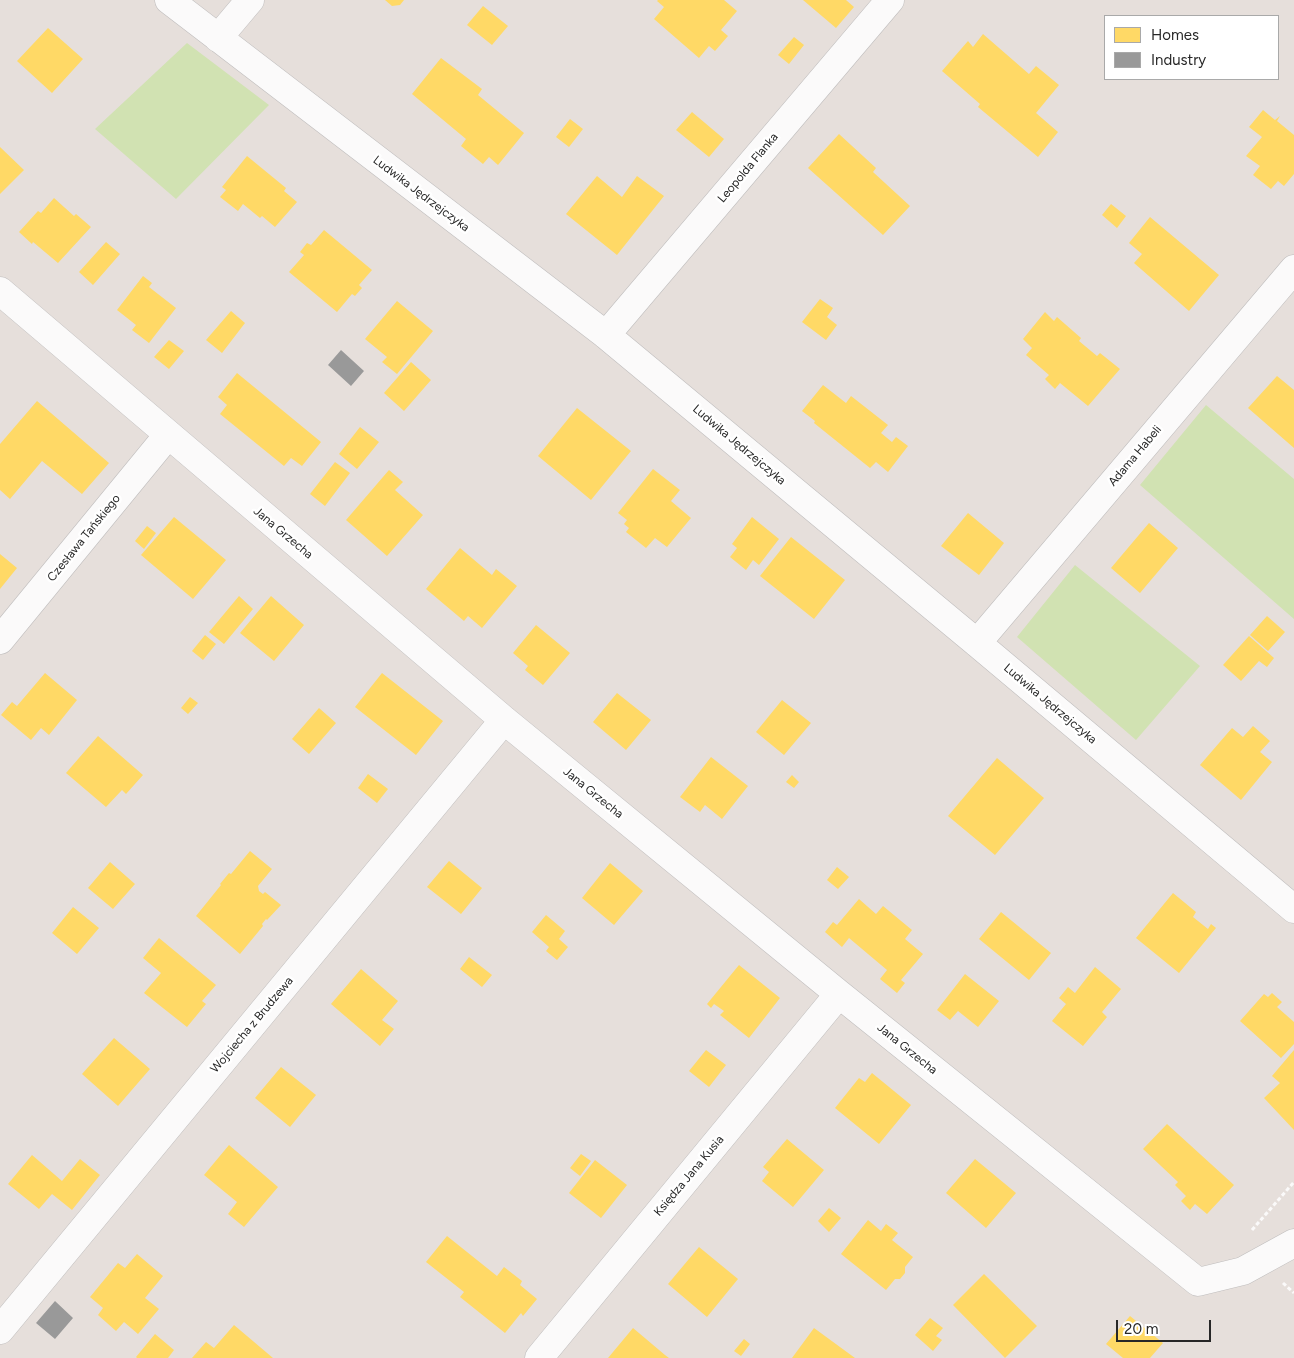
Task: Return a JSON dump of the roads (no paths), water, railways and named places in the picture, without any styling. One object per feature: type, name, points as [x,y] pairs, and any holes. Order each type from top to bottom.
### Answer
[{"type":"street","name":"Ludwika Jędrzejczyka","points":[[169,0],[606,336],[977,643],[1294,909]]},
{"type":"street","points":[[218,38],[250,0]]},
{"type":"street","name":"Leopolda Flanka","points":[[606,336],[890,0]]},
{"type":"street","name":"Adama Habeli","points":[[977,643],[1294,270]]},
{"type":"street","name":"Jana Grzecha","points":[[0,291],[504,720],[839,994],[1198,1282],[1243,1270],[1294,1243]]},
{"type":"street","name":"Czesława Tańskiego","points":[[0,640],[168,435]]},
{"type":"street","name":"Wojciecha z Brudzewa","points":[[0,1330],[504,720]]},
{"type":"street","name":"Księdza Jana Kusia","points":[[539,1358],[839,994]]}]
